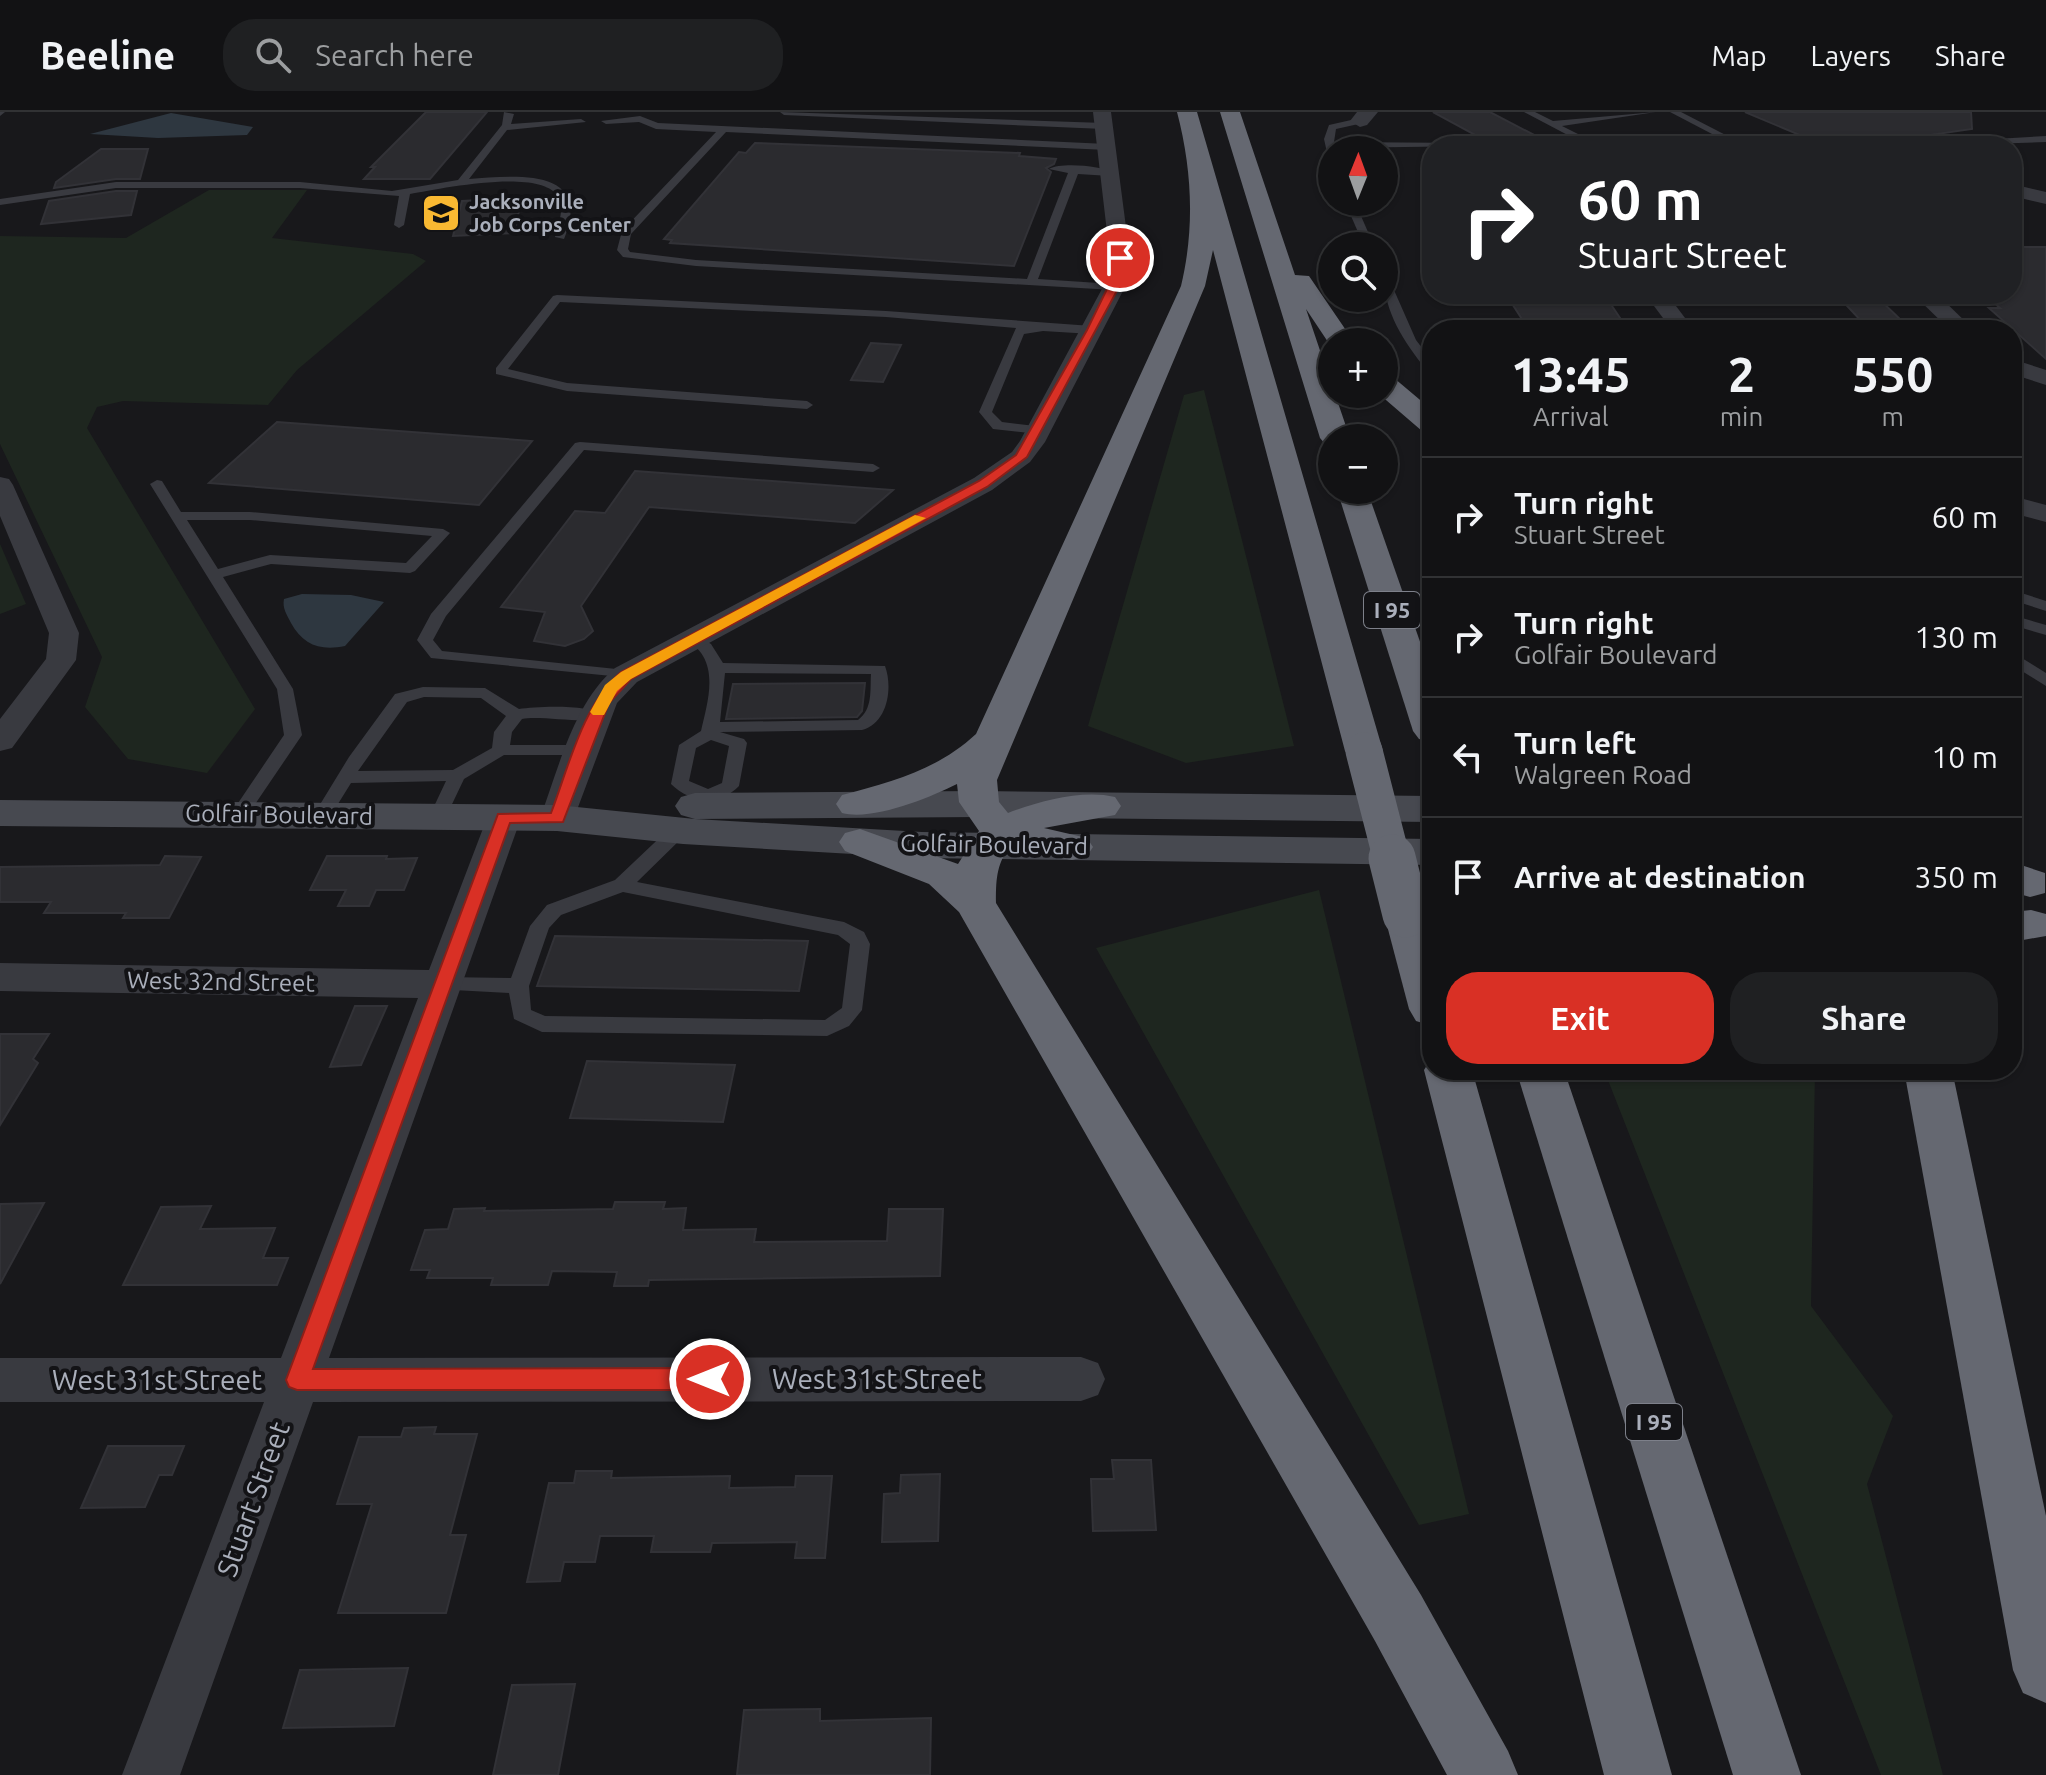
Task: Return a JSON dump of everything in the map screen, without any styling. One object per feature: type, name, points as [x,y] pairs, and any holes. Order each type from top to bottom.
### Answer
[{"type":"highway","name":"I 95","points":[[1187,112],[1422,972]]},
{"type":"highway","points":[[1230,112],[1330,424]]},
{"type":"highway","points":[[975,903],[972,882],[976,863],[991,827],[977,787],[993,739],[1193,286],[1202,248],[1199,162]]},
{"type":"highway","points":[[1270,229],[1330,328]]},
{"type":"highway","points":[[1398,396],[1422,416]]},
{"type":"highway","name":"I 95","points":[[1357,504],[1422,701]]},
{"type":"highway","points":[[993,739],[973,759],[949,776],[908,792],[858,823],[944,874],[975,903],[1398,1618],[1484,1775]]},
{"type":"highway","points":[[991,827],[1027,818],[1087,826]]},
{"type":"highway","points":[[1451,1080],[1638,1775]]},
{"type":"highway","name":"I 95","points":[[1543,1080],[1767,1775]]},
{"type":"highway","points":[[1930,1080],[2046,1670]]},
{"type":"main road","name":"Golfair Boulevard","points":[[1087,826],[1422,809]]},
{"type":"main road","name":"Golfair Boulevard","points":[[0,813],[504,818],[687,814],[991,827]]},
{"type":"main road","name":"Golfair Boulevard","points":[[1087,826],[1422,851]]},
{"type":"street","points":[[557,818],[597,716],[611,688],[626,675],[983,484],[1021,457],[1039,430],[1114,287],[1120,258],[1106,140]]},
{"type":"street","points":[[2022,192],[2046,198]]},
{"type":"street","points":[[1935,304],[1952,320]]},
{"type":"street","points":[[2022,370],[2046,378]]},
{"type":"street","points":[[0,485],[64,633],[61,660],[0,741]]},
{"type":"street","points":[[2022,506],[2044,510]]},
{"type":"street","name":"Stuart Street","points":[[151,1775],[504,818]]},
{"type":"street","name":"West 32nd Street","points":[[0,977],[442,984]]},
{"type":"street","name":"West 31st Street","points":[[0,1380],[1081,1379]]},
{"type":"lane","points":[[461,182],[505,127],[508,112]]},
{"type":"lane","points":[[784,112],[1058,118],[1106,140]]},
{"type":"lane","points":[[1528,112],[1575,136]]},
{"type":"lane","points":[[1552,124],[1652,112]]},
{"type":"lane","points":[[1674,112],[1722,136]]},
{"type":"lane","points":[[826,133],[842,113]]},
{"type":"lane","points":[[926,113],[937,117]]},
{"type":"lane","points":[[1330,136],[1332,127],[1364,116]]},
{"type":"lane","points":[[606,121],[640,119],[656,126],[826,133],[1106,140]]},
{"type":"lane","points":[[505,127],[581,122]]},
{"type":"lane","points":[[724,129],[626,233],[622,250],[627,255],[696,263],[1114,287]]},
{"type":"lane","points":[[2022,140],[2046,139]]},
{"type":"lane","points":[[1031,282],[1074,170],[1106,140]]},
{"type":"lane","points":[[1398,145],[1422,146]]},
{"type":"lane","points":[[1054,169],[1074,170]]},
{"type":"lane","points":[[0,202],[116,185],[300,185],[405,192],[461,182],[541,180],[559,189],[566,205],[560,237]]},
{"type":"lane","points":[[399,225],[405,192]]},
{"type":"lane","points":[[807,405],[567,387],[500,371],[557,298],[886,314],[1092,330]]},
{"type":"lane","points":[[1397,312],[1410,341],[1422,356]]},
{"type":"lane","points":[[1039,430],[998,426],[985,412],[1019,331],[1043,327]]},
{"type":"lane","points":[[626,675],[437,655],[425,640],[439,614],[580,446],[873,468]]},
{"type":"lane","points":[[157,484],[285,689],[293,735],[239,815]]},
{"type":"lane","points":[[177,516],[250,516],[443,533],[410,568],[270,559],[214,575]]},
{"type":"lane","points":[[2022,598],[2046,606]]},
{"type":"lane","points":[[2022,623],[2046,630]]},
{"type":"lane","points":[[693,638],[707,646],[720,668],[710,731]]},
{"type":"lane","points":[[2022,664],[2046,681]]},
{"type":"lane","points":[[687,814],[680,784],[688,745],[710,731],[748,724],[862,725],[870,722],[876,712],[879,669],[836,676],[759,676],[720,668]]},
{"type":"lane","points":[[322,816],[358,757],[401,698],[423,692],[485,693],[516,715]]},
{"type":"lane","points":[[500,750],[503,732],[516,715],[538,711],[597,716]]},
{"type":"lane","points":[[622,885],[844,929],[857,937],[860,944],[852,1010],[842,1021],[827,1028],[542,1024],[521,1014],[519,986],[540,926],[554,910],[622,885],[687,814],[730,786],[738,743],[710,731]]},
{"type":"lane","points":[[347,778],[367,775],[457,776],[500,750],[584,750]]},
{"type":"lane","points":[[438,817],[457,776]]},
{"type":"lane","points":[[442,984],[519,986]]},
{"type":"shaded area","points":[[171,113],[253,127],[247,135],[158,138],[90,134]]},
{"type":"shaded area","points":[[209,190],[307,190],[272,238],[413,254],[426,261],[297,370],[268,405],[123,401],[97,407],[87,428],[255,709],[207,773],[128,759],[85,707],[102,657],[0,444],[0,236],[126,238]]},
{"type":"shaded area","points":[[1204,390],[1294,746],[1186,763],[1088,726],[1184,395]]},
{"type":"shaded area","points":[[0,544],[26,604],[0,614]]},
{"type":"shaded area","points":[[302,594],[351,595],[384,602],[345,646],[328,648],[313,645],[301,637],[286,614],[284,599]]},
{"type":"shaded area","points":[[1319,890],[1469,1514],[1419,1525],[1096,948]]},
{"type":"shaded area","points":[[1608,1080],[1815,1080],[1811,1306],[1893,1416],[1867,1484],[1943,1775],[1881,1775]]},
{"type":"building","points":[[426,112],[487,112],[430,179],[364,179],[375,167],[371,167]]},
{"type":"building","points":[[1433,112],[1490,112],[1536,136],[1477,136]]},
{"type":"building","points":[[1745,112],[1971,112],[1972,129],[1924,136],[1802,136]]},
{"type":"building","points":[[755,143],[1020,153],[1019,156],[1056,159],[1046,168],[1051,172],[1014,266],[670,243],[672,240],[664,239],[739,152],[746,153]]},
{"type":"building","points":[[101,149],[148,149],[140,179],[116,179],[54,188],[56,182]]},
{"type":"building","points":[[137,191],[131,215],[41,224],[49,201]]},
{"type":"building","points":[[521,198],[515,233],[453,236],[462,201]]},
{"type":"building","points":[[2022,247],[2046,247],[2046,359],[2022,338],[2022,320],[2002,320],[1989,308],[2000,308],[1995,304],[2022,304]]},
{"type":"building","points":[[1512,304],[1611,304],[1621,320],[1523,320]]},
{"type":"building","points":[[1845,304],[1884,304],[1901,320],[1860,320]]},
{"type":"building","points":[[871,343],[901,345],[883,382],[851,380]]},
{"type":"building","points":[[277,422],[532,441],[479,505],[209,483]]},
{"type":"building","points":[[635,471],[893,490],[855,523],[649,507],[581,606],[593,631],[584,639],[565,646],[534,641],[545,612],[501,607],[575,511],[605,513]]},
{"type":"building","points":[[865,683],[862,711],[857,717],[726,719],[733,684]]},
{"type":"building","points":[[165,856],[201,857],[169,918],[123,918],[126,913],[44,913],[51,902],[0,902],[0,867],[160,865]]},
{"type":"building","points":[[327,856],[417,858],[404,890],[376,890],[369,906],[338,906],[346,890],[310,890]]},
{"type":"building","points":[[555,936],[808,941],[799,991],[537,986]]},
{"type":"building","points":[[355,1006],[387,1006],[361,1065],[330,1067]]},
{"type":"building","points":[[0,1034],[49,1034],[33,1059],[38,1063],[0,1125]]},
{"type":"building","points":[[587,1061],[735,1065],[723,1122],[570,1118]]},
{"type":"building","points":[[615,1202],[665,1202],[663,1209],[686,1208],[683,1230],[756,1229],[754,1242],[887,1241],[889,1209],[943,1209],[940,1276],[649,1280],[648,1286],[614,1286],[617,1272],[552,1271],[548,1285],[491,1285],[493,1278],[427,1278],[430,1270],[411,1270],[425,1230],[448,1229],[454,1209],[613,1209]]},
{"type":"building","points":[[44,1203],[0,1284],[0,1204]]},
{"type":"building","points":[[211,1206],[200,1229],[275,1228],[263,1258],[288,1258],[277,1285],[123,1285],[161,1207]]},
{"type":"building","points":[[436,1427],[434,1434],[477,1434],[450,1535],[466,1535],[446,1613],[338,1613],[372,1504],[337,1504],[359,1437],[401,1437],[404,1428]]},
{"type":"building","points":[[108,1446],[184,1446],[172,1475],[159,1475],[145,1507],[81,1508]]},
{"type":"building","points":[[1112,1460],[1151,1460],[1156,1530],[1093,1531],[1091,1479],[1114,1479]]},
{"type":"building","points":[[576,1471],[612,1471],[611,1478],[730,1476],[729,1488],[795,1487],[796,1476],[832,1476],[825,1558],[795,1558],[797,1542],[712,1543],[710,1552],[651,1552],[654,1536],[600,1536],[595,1562],[564,1562],[560,1581],[527,1582],[549,1483],[574,1483]]},
{"type":"building","points":[[940,1474],[938,1541],[882,1542],[884,1494],[900,1493],[901,1475]]},
{"type":"building","points":[[408,1668],[394,1726],[283,1728],[300,1670]]},
{"type":"building","points":[[575,1684],[558,1775],[493,1775],[512,1685]]},
{"type":"building","points":[[820,1709],[820,1721],[931,1718],[930,1775],[737,1775],[744,1710]]},
{"type":"slow traffic","points":[[598,712],[611,688],[644,664],[919,518]]},
{"type":"place","name":"Jacksonville Job Corps Center","points":[[441,213]]},
{"type":"route","points":[[710,1379],[297,1380],[504,818],[557,818],[601,703],[611,688],[626,675],[983,484],[1021,457],[1032,442],[1114,287],[1120,258]]}]
